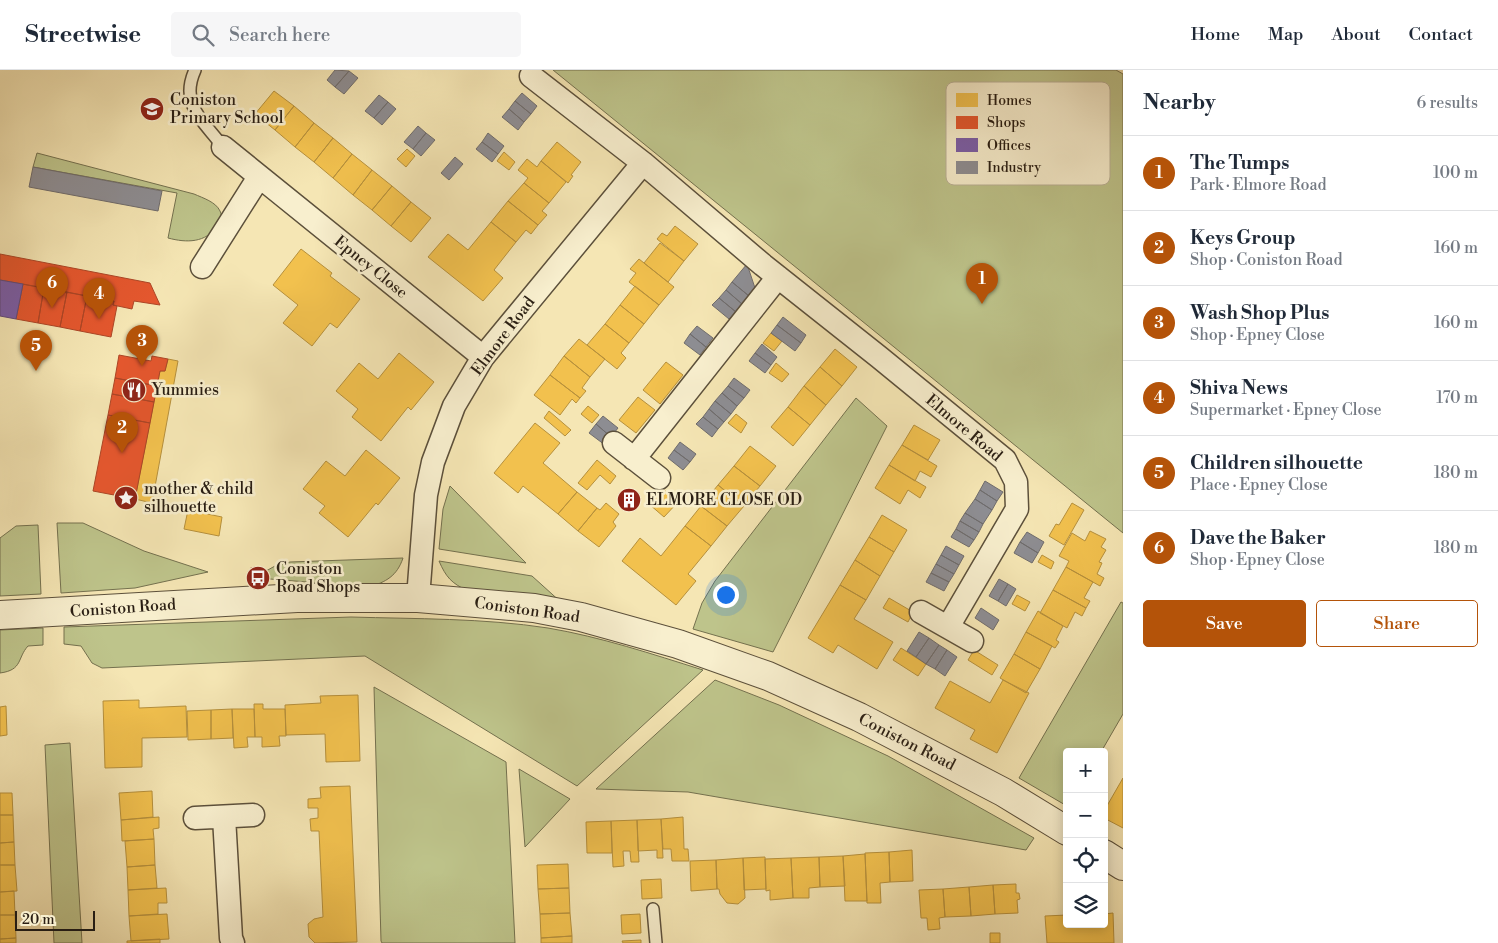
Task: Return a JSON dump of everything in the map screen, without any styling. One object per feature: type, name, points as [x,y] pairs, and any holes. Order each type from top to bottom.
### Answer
[{"type":"street","name":"Elmore Road","points":[[531,76],[643,163],[778,277],[1004,460],[1016,482],[1017,509],[948,627]]},
{"type":"street","name":"Epney Close","points":[[223,147],[483,357]]},
{"type":"street","name":"Elmore Road","points":[[418,598],[426,495],[433,462],[454,406],[483,357],[643,163]]},
{"type":"street","points":[[202,266],[259,177]]},
{"type":"street","points":[[634,459],[778,277]]},
{"type":"street","points":[[614,443],[658,478]]},
{"type":"street","name":"Coniston Road","points":[[0,615],[297,598],[418,598],[534,608],[581,617],[678,644],[768,676],[884,730],[1003,792],[1063,829]]},
{"type":"street","points":[[921,612],[972,641]]},
{"type":"street","points":[[195,818],[254,815]]},
{"type":"street","points":[[224,817],[231,938],[233,943]]},
{"type":"street","points":[[1108,857],[1123,866]]},
{"type":"lane","points":[[195,70],[190,80],[189,96],[195,114],[223,147]]},
{"type":"lane","points":[[653,909],[656,943]]},
{"type":"green space","points":[[553,70],[1116,70],[1123,74],[1123,533]]},
{"type":"green space","points":[[37,153],[194,194],[216,205],[221,213],[221,221],[213,232],[201,239],[182,241],[168,238],[177,193],[33,167]]},
{"type":"green space","points":[[856,398],[887,426],[773,652],[693,629],[702,603],[715,581]]},
{"type":"green space","points":[[450,486],[526,563],[439,549],[443,509]]},
{"type":"green space","points":[[57,523],[83,523],[144,551],[208,572],[135,588],[61,593]]},
{"type":"green space","points":[[38,525],[41,594],[0,596],[0,538],[16,526]]},
{"type":"green space","points":[[403,558],[394,574],[381,583],[369,587],[270,579],[266,571],[275,566],[290,562]]},
{"type":"green space","points":[[439,561],[532,576],[563,604],[468,591],[450,579]]},
{"type":"green space","points":[[1121,602],[1123,603],[1123,714],[1103,748],[1063,748],[1063,804],[1019,778]]},
{"type":"green space","points":[[351,617],[474,621],[548,628],[607,641],[703,670],[577,786],[365,656],[102,668],[92,663],[81,646],[64,644],[64,627]]},
{"type":"green space","points":[[43,628],[43,645],[28,646],[13,669],[0,673],[0,630]]},
{"type":"green space","points":[[715,680],[779,705],[888,756],[1034,838],[1026,850],[688,792],[596,789]]},
{"type":"green space","points":[[374,687],[506,762],[515,943],[382,943]]},
{"type":"green space","points":[[70,743],[82,943],[54,943],[45,745]]},
{"type":"green space","points":[[519,769],[570,799],[525,847]]},
{"type":"building: Homes","points":[[274,91],[294,106],[275,130],[255,114]]},
{"type":"building: Homes","points":[[294,106],[314,123],[295,147],[275,130]]},
{"type":"building: Homes","points":[[314,123],[333,138],[314,162],[295,147]]},
{"type":"building: Homes","points":[[333,138],[352,154],[333,178],[314,162]]},
{"type":"building: Homes","points":[[557,142],[581,162],[571,175],[573,176],[568,183],[541,161]]},
{"type":"building: Homes","points":[[407,149],[415,156],[406,167],[397,159]]},
{"type":"building: Homes","points":[[504,152],[515,162],[509,170],[497,161]]},
{"type":"building: Homes","points":[[352,154],[372,170],[353,195],[333,178]]},
{"type":"building: Homes","points":[[527,159],[537,167],[541,161],[566,182],[549,203],[524,183],[528,178],[518,170]]},
{"type":"building: Homes","points":[[372,170],[392,186],[372,210],[353,195]]},
{"type":"building: Homes","points":[[524,183],[549,203],[542,211],[547,215],[538,225],[508,201]]},
{"type":"building: Homes","points":[[392,186],[411,202],[391,226],[372,210]]},
{"type":"building: Homes","points":[[508,201],[538,225],[531,234],[526,230],[516,242],[491,222]]},
{"type":"building: Homes","points":[[411,202],[431,218],[411,242],[391,226]]},
{"type":"building: Homes","points":[[491,222],[516,242],[494,270],[503,278],[483,301],[428,257],[448,234],[468,250]]},
{"type":"building: Homes","points":[[675,226],[698,244],[684,261],[657,239],[662,233],[667,236]]},
{"type":"building: Homes","points":[[660,243],[684,261],[668,282],[644,263]]},
{"type":"building: Homes","points":[[301,249],[332,273],[330,276],[360,299],[337,328],[330,323],[312,346],[283,323],[298,305],[273,285]]},
{"type":"building: Homes","points":[[639,259],[674,287],[659,305],[629,282],[636,273],[630,269]]},
{"type":"building: Homes","points":[[635,286],[659,305],[644,324],[620,305]]},
{"type":"building: Homes","points":[[620,305],[644,324],[629,343],[605,324]]},
{"type":"building: Homes","points":[[605,324],[629,343],[621,353],[626,358],[617,369],[587,345]]},
{"type":"building: Homes","points":[[771,333],[782,341],[774,351],[763,343]]},
{"type":"building: Homes","points":[[579,339],[605,359],[590,377],[564,356]]},
{"type":"building: Homes","points":[[835,349],[857,367],[842,386],[820,367]]},
{"type":"building: Homes","points":[[399,353],[434,382],[411,410],[408,407],[381,441],[352,417],[358,409],[336,391],[359,363],[378,379]]},
{"type":"building: Homes","points":[[564,356],[590,377],[582,388],[586,391],[580,398],[550,375]]},
{"type":"building: Homes","points":[[168,359],[178,361],[152,503],[135,499],[160,371],[165,371]]},
{"type":"building: Homes","points":[[666,362],[683,375],[660,404],[643,390]]},
{"type":"building: Homes","points":[[776,363],[789,374],[782,382],[769,373]]},
{"type":"building: Homes","points":[[820,367],[842,386],[826,405],[804,386]]},
{"type":"building: Homes","points":[[550,375],[580,398],[576,403],[572,399],[560,415],[534,395]]},
{"type":"building: Homes","points":[[804,386],[826,405],[810,425],[788,407]]},
{"type":"building: Homes","points":[[638,397],[655,410],[636,433],[619,420]]},
{"type":"building: Homes","points":[[588,406],[599,415],[592,423],[581,414]]},
{"type":"building: Homes","points":[[788,407],[810,425],[793,446],[771,427]]},
{"type":"building: Homes","points":[[549,411],[571,430],[565,436],[544,418]]},
{"type":"building: Homes","points":[[736,414],[747,423],[741,433],[728,423]]},
{"type":"building: Homes","points":[[535,423],[560,443],[543,463],[577,492],[558,514],[523,486],[518,493],[494,473]]},
{"type":"building: Homes","points":[[914,425],[940,440],[928,460],[902,445]]},
{"type":"building: Homes","points":[[902,445],[937,466],[931,477],[920,471],[915,481],[889,465]]},
{"type":"building: Homes","points":[[750,446],[776,466],[760,486],[734,466]]},
{"type":"building: Homes","points":[[366,450],[400,478],[348,537],[319,513],[325,506],[303,489],[326,461],[345,476]]},
{"type":"building: Homes","points":[[597,460],[616,476],[610,484],[600,475],[587,490],[578,483]]},
{"type":"building: Homes","points":[[889,465],[926,487],[920,498],[908,490],[900,504],[875,488]]},
{"type":"building: Homes","points":[[734,466],[760,486],[744,506],[718,485]]},
{"type":"building: Homes","points":[[718,485],[744,506],[727,526],[701,506]]},
{"type":"building: Homes","name":"ELMORE CLOSE OD","points":[[629,488],[641,498],[631,511],[618,501]]},
{"type":"building: Homes","points":[[662,488],[678,502],[664,517],[649,504]]},
{"type":"building: Homes","points":[[577,492],[597,508],[578,531],[558,514]]},
{"type":"building: Homes","points":[[606,503],[619,514],[613,522],[616,526],[599,547],[578,531],[597,508],[600,510]]},
{"type":"building: Homes","points":[[1072,503],[1084,510],[1064,545],[1049,536],[1056,524],[1059,525]]},
{"type":"building: Homes","points":[[701,506],[727,526],[711,546],[685,526]]},
{"type":"building: Homes","points":[[188,510],[222,517],[219,536],[184,529]]},
{"type":"building: Homes","points":[[882,515],[907,530],[894,552],[869,537]]},
{"type":"building: Homes","points":[[685,526],[711,546],[688,574],[696,581],[676,605],[622,561],[640,538],[661,556]]},
{"type":"building: Homes","points":[[1090,531],[1106,539],[1101,547],[1106,550],[1099,562],[1102,563],[1097,574],[1104,578],[1100,586],[1066,567],[1069,561],[1059,556],[1072,533],[1085,541]]},
{"type":"building: Homes","points":[[869,537],[894,552],[880,576],[855,560]]},
{"type":"building: Homes","points":[[1042,555],[1054,562],[1051,569],[1038,562]]},
{"type":"building: Homes","points":[[855,560],[880,576],[866,600],[840,585]]},
{"type":"building: Homes","points":[[1066,567],[1093,582],[1084,598],[1090,601],[1086,608],[1053,590]]},
{"type":"building: Homes","points":[[840,585],[866,600],[854,619],[893,642],[877,669],[838,645],[833,653],[808,638]]},
{"type":"building: Homes","points":[[1053,590],[1086,608],[1082,616],[1075,612],[1067,628],[1040,613]]},
{"type":"building: Homes","points":[[1017,595],[1030,602],[1025,611],[1012,604]]},
{"type":"building: Homes","points":[[889,598],[913,612],[908,622],[883,608]]},
{"type":"building: Homes","points":[[1038,611],[1063,626],[1056,640],[1059,642],[1055,648],[1026,632]]},
{"type":"building: Homes","points":[[1026,632],[1052,646],[1040,669],[1014,654]]},
{"type":"building: Homes","points":[[901,648],[926,664],[918,676],[893,660]]},
{"type":"building: Homes","points":[[974,650],[998,665],[992,675],[968,660]]},
{"type":"building: Homes","points":[[1014,654],[1040,669],[1026,693],[1000,678]]},
{"type":"building: Homes","points":[[1003,680],[1029,693],[997,753],[970,739],[975,730],[935,708],[950,681],[990,703]]},
{"type":"building: Homes","points":[[358,695],[360,761],[326,762],[325,734],[286,735],[285,705],[321,703],[320,696]]},
{"type":"building: Homes","points":[[139,700],[139,708],[186,706],[187,737],[142,738],[142,767],[105,768],[103,701]]},
{"type":"building: Homes","points":[[254,704],[263,704],[263,709],[285,709],[286,736],[279,736],[280,746],[262,747],[262,737],[255,737]]},
{"type":"building: Homes","points":[[6,706],[7,735],[0,736],[0,707]]},
{"type":"building: Homes","points":[[232,709],[233,738],[211,739],[211,710]]},
{"type":"building: Homes","points":[[232,709],[254,709],[255,737],[247,737],[248,747],[234,748]]},
{"type":"building: Homes","points":[[211,710],[211,739],[188,740],[187,711]]},
{"type":"building: Homes","points":[[1123,778],[1123,828],[1108,820],[1108,804]]},
{"type":"building: Homes","points":[[350,786],[357,942],[315,943],[309,937],[308,924],[314,919],[323,917],[319,831],[311,831],[310,819],[318,818],[318,808],[308,808],[308,799],[321,798],[320,787]]},
{"type":"building: Homes","points":[[152,791],[153,817],[121,820],[119,793]]},
{"type":"building: Homes","points":[[0,793],[12,793],[13,815],[0,815]]},
{"type":"building: Homes","points":[[0,815],[13,815],[14,842],[0,843]]},
{"type":"building: Homes","points":[[159,817],[159,828],[153,829],[154,839],[122,841],[121,820]]},
{"type":"building: Homes","points":[[683,817],[684,849],[688,849],[689,861],[672,861],[671,849],[663,849],[661,819]]},
{"type":"building: Homes","points":[[661,819],[663,858],[657,858],[657,850],[638,851],[637,820]]},
{"type":"building: Homes","points":[[637,820],[639,862],[631,862],[630,851],[623,851],[624,866],[613,867],[611,821]]},
{"type":"building: Homes","points":[[611,821],[612,853],[587,853],[586,822]]},
{"type":"building: Homes","points":[[154,839],[155,865],[127,867],[125,841]]},
{"type":"building: Homes","points":[[14,842],[15,865],[0,865],[0,843]]},
{"type":"building: Homes","points":[[912,850],[913,881],[890,882],[889,852]]},
{"type":"building: Homes","points":[[889,852],[890,882],[880,883],[881,903],[867,903],[865,853]]},
{"type":"building: Homes","points":[[865,854],[867,901],[845,901],[843,856]]},
{"type":"building: Homes","points":[[843,856],[845,886],[820,887],[819,857]]},
{"type":"building: Homes","points":[[765,857],[766,889],[744,890],[743,858]]},
{"type":"building: Homes","points":[[819,857],[820,887],[809,888],[809,898],[793,898],[791,858]]},
{"type":"building: Homes","points":[[743,858],[745,898],[738,904],[727,903],[720,894],[719,889],[717,889],[716,860]]},
{"type":"building: Homes","points":[[791,858],[793,898],[770,900],[770,890],[766,891],[765,859]]},
{"type":"building: Homes","points":[[716,860],[717,889],[691,891],[690,861]]},
{"type":"building: Homes","points":[[568,864],[569,888],[538,889],[537,865]]},
{"type":"building: Homes","points":[[0,865],[15,865],[17,891],[0,892]]},
{"type":"building: Homes","points":[[155,865],[157,888],[128,890],[127,867]]},
{"type":"building: Homes","points":[[661,879],[662,898],[642,899],[641,880]]},
{"type":"building: Homes","points":[[1016,884],[1016,893],[1019,893],[1020,899],[1017,900],[1018,913],[995,914],[993,885]]},
{"type":"building: Homes","points":[[993,885],[995,914],[971,916],[969,887]]},
{"type":"building: Homes","points":[[969,887],[971,916],[945,917],[943,889]]},
{"type":"building: Homes","points":[[166,888],[167,903],[158,903],[158,914],[129,916],[128,890]]},
{"type":"building: Homes","points":[[569,888],[570,913],[540,914],[538,889]]},
{"type":"building: Homes","points":[[943,889],[945,917],[939,918],[940,929],[928,930],[927,918],[921,918],[919,890]]},
{"type":"building: Homes","points":[[14,891],[15,915],[0,915],[0,892]]},
{"type":"building: Homes","points":[[570,913],[572,936],[541,938],[540,914]]},
{"type":"building: Homes","points":[[1113,913],[1114,943],[1047,943],[1045,916],[1063,915],[1063,928],[1108,928],[1108,914]]},
{"type":"building: Homes","points":[[167,914],[169,939],[131,941],[129,916]]},
{"type":"building: Homes","points":[[640,914],[641,933],[622,934],[621,915]]},
{"type":"building: Homes","points":[[0,915],[15,915],[16,938],[0,939]]},
{"type":"building: Homes","points":[[990,933],[1000,933],[1000,943],[990,943]]},
{"type":"building: Homes","points":[[572,936],[572,943],[541,943],[541,938]]},
{"type":"building: Homes","points":[[16,938],[16,943],[0,943],[0,939]]},
{"type":"building: Homes","points":[[160,939],[160,943],[127,943],[127,941]]},
{"type":"building: Homes","points":[[641,940],[641,943],[623,943],[622,941]]},
{"type":"building: Shops","points":[[0,254],[150,283],[160,305],[134,301],[132,309],[113,305],[114,301],[0,280]]},
{"type":"building: Shops","points":[[23,284],[44,288],[38,323],[16,319]]},
{"type":"building: Shops","points":[[44,288],[67,292],[60,327],[38,323]]},
{"type":"building: Shops","points":[[67,292],[87,296],[80,331],[60,327]]},
{"type":"building: Shops","points":[[87,296],[114,301],[113,305],[117,306],[111,337],[80,331]]},
{"type":"building: Shops","points":[[119,355],[151,361],[152,356],[168,359],[165,371],[160,371],[157,386],[115,378]]},
{"type":"building: Shops","name":"Yummies","points":[[115,378],[157,386],[154,402],[112,394]]},
{"type":"building: Shops","points":[[112,394],[154,402],[150,423],[108,415]]},
{"type":"building: Shops","points":[[108,415],[150,423],[135,499],[93,491]]},
{"type":"building: Offices","points":[[0,280],[23,284],[16,319],[0,316]]},
{"type":"building: Industry","points":[[335,70],[349,71],[335,87],[327,80]]},
{"type":"building: Industry","points":[[349,71],[358,78],[344,94],[335,87]]},
{"type":"building: Industry","points":[[522,93],[537,106],[531,114],[515,101]]},
{"type":"building: Industry","points":[[379,95],[388,102],[374,118],[365,111]]},
{"type":"building: Industry","points":[[515,101],[531,114],[524,122],[509,109]]},
{"type":"building: Industry","points":[[388,102],[396,109],[382,125],[374,118]]},
{"type":"building: Industry","points":[[509,109],[524,122],[518,130],[502,117]]},
{"type":"building: Industry","points":[[418,126],[426,133],[413,149],[404,142]]},
{"type":"building: Industry","points":[[426,133],[435,140],[421,156],[413,149]]},
{"type":"building: Industry","points":[[488,133],[504,146],[498,154],[482,142]]},
{"type":"building: Industry","points":[[482,142],[498,154],[492,162],[476,149]]},
{"type":"building: Industry","points":[[455,157],[463,164],[449,180],[441,173]]},
{"type":"building: Industry","points":[[33,167],[162,191],[158,211],[29,187]]},
{"type":"building: Industry","points":[[747,264],[755,288],[749,296],[732,282]]},
{"type":"building: Industry","points":[[732,282],[749,296],[742,304],[726,290]]},
{"type":"building: Industry","points":[[726,290],[742,304],[736,312],[719,298]]},
{"type":"building: Industry","points":[[719,298],[736,312],[729,319],[712,305]]},
{"type":"building: Industry","points":[[783,317],[806,335],[801,343],[777,325]]},
{"type":"building: Industry","points":[[777,325],[801,343],[795,351],[771,333]]},
{"type":"building: Industry","points":[[697,326],[713,338],[706,347],[690,334]]},
{"type":"building: Industry","points":[[690,334],[706,347],[700,355],[684,343]]},
{"type":"building: Industry","points":[[762,344],[777,357],[771,365],[755,353]]},
{"type":"building: Industry","points":[[755,353],[771,365],[765,373],[749,361]]},
{"type":"building: Industry","points":[[734,378],[750,390],[744,398],[728,386]]},
{"type":"building: Industry","points":[[728,386],[744,398],[737,406],[722,393]]},
{"type":"building: Industry","points":[[722,393],[737,406],[731,414],[715,401]]},
{"type":"building: Industry","points":[[715,401],[731,414],[724,422],[709,409]]},
{"type":"building: Industry","points":[[709,409],[724,422],[718,429],[703,417]]},
{"type":"building: Industry","points":[[603,416],[618,428],[611,437],[596,424]]},
{"type":"building: Industry","points":[[703,417],[718,429],[712,437],[696,424]]},
{"type":"building: Industry","points":[[596,424],[611,437],[605,445],[589,433]]},
{"type":"building: Industry","points":[[680,442],[696,454],[690,462],[674,450]]},
{"type":"building: Industry","points":[[674,450],[690,462],[683,470],[668,458]]},
{"type":"building: Industry","points":[[985,481],[1003,492],[997,501],[980,490]]},
{"type":"building: Industry","points":[[980,490],[997,501],[992,510],[975,499]]},
{"type":"building: Industry","points":[[975,499],[992,510],[983,524],[965,513]]},
{"type":"building: Industry","points":[[965,513],[983,524],[979,532],[960,521]]},
{"type":"building: Industry","points":[[960,521],[979,532],[974,540],[956,529]]},
{"type":"building: Industry","points":[[956,529],[974,540],[969,547],[951,537]]},
{"type":"building: Industry","points":[[1027,532],[1044,542],[1038,553],[1020,542]]},
{"type":"building: Industry","points":[[1020,542],[1038,553],[1032,563],[1014,553]]},
{"type":"building: Industry","points":[[946,546],[964,556],[959,565],[941,555]]},
{"type":"building: Industry","points":[[941,555],[959,565],[954,574],[936,564]]},
{"type":"building: Industry","points":[[936,564],[954,574],[949,582],[931,573]]},
{"type":"building: Industry","points":[[931,573],[949,582],[944,591],[926,582]]},
{"type":"building: Industry","points":[[999,579],[1008,584],[998,601],[989,596]]},
{"type":"building: Industry","points":[[1008,584],[1016,589],[1006,606],[998,601]]},
{"type":"building: Industry","points":[[981,608],[999,620],[993,630],[975,618]]},
{"type":"building: Industry","points":[[919,632],[929,638],[916,657],[907,651]]},
{"type":"building: Industry","points":[[929,638],[939,645],[926,664],[916,657]]},
{"type":"building: Industry","points":[[939,645],[947,650],[935,669],[926,664]]},
{"type":"building: Industry","points":[[947,650],[957,657],[945,676],[935,669]]},
{"type":"place","name":"Coniston Primary School","points":[[152,109]]},
{"type":"place","name":"The Tumps","points":[[982,304]]},
{"type":"place","name":"Dave the Baker","points":[[52,308]]},
{"type":"place","name":"Shiva News","points":[[99,319]]},
{"type":"place","name":"Wash Shop Plus","points":[[142,366]]},
{"type":"place","name":"Children silhouette","points":[[36,371]]},
{"type":"place","name":"Yummies","points":[[134,390]]},
{"type":"place","name":"Keys Group","points":[[122,453]]},
{"type":"place","name":"mother & child silhouette","points":[[126,498]]},
{"type":"place","name":"ELMORE CLOSE OD","points":[[629,500]]},
{"type":"place","name":"Coniston Road Shops","points":[[258,578]]}]
